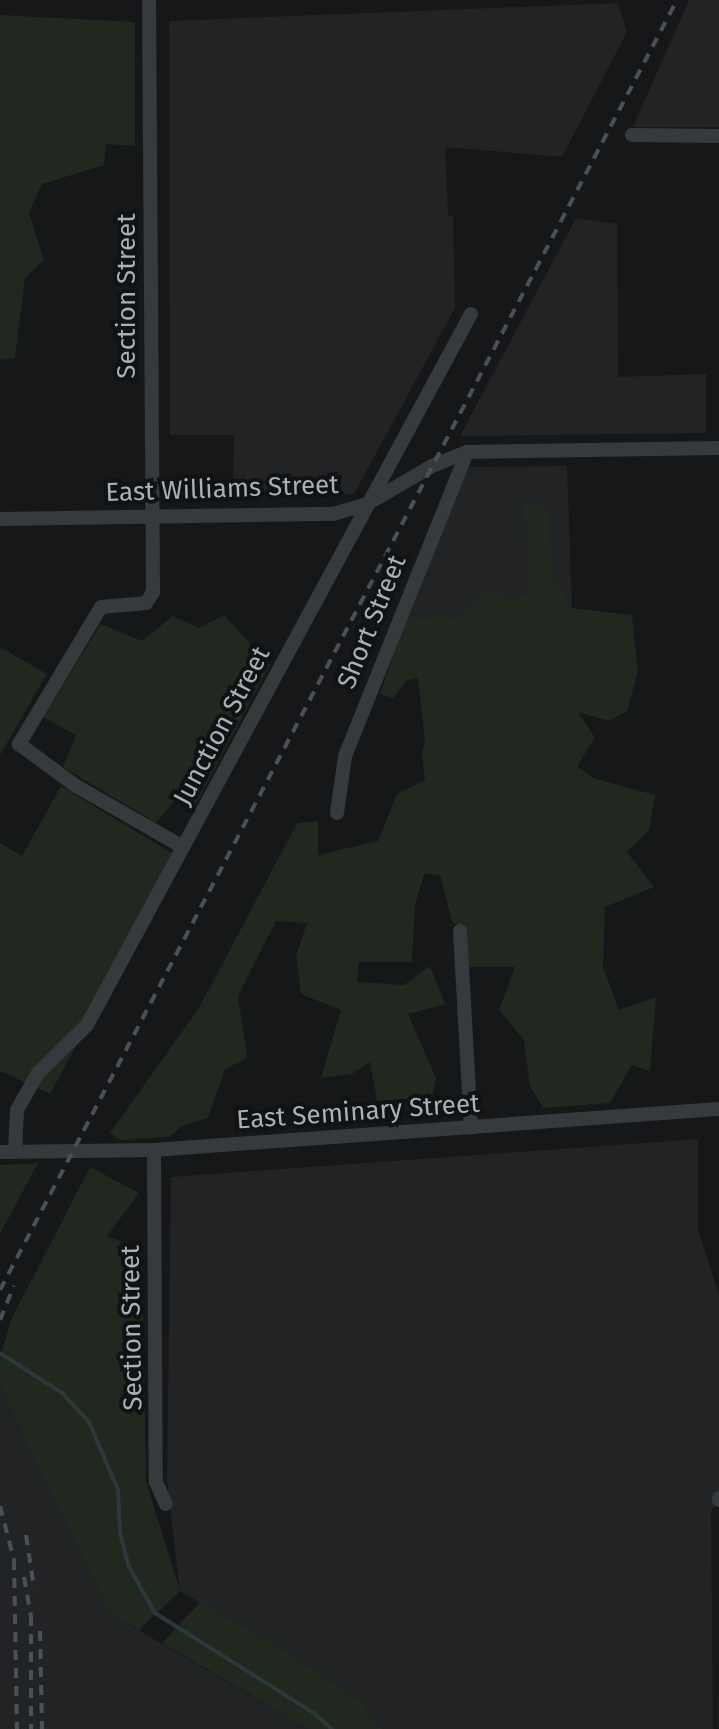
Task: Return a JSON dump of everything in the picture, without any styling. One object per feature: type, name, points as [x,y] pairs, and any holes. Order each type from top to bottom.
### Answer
[{"type":"street","name":"Section Street","points":[[149,0],[153,592],[146,603],[101,607],[19,744],[76,786],[183,847]]},
{"type":"street","points":[[632,135],[719,136]]},
{"type":"street","name":"Junction Street","points":[[8,1152],[17,1110],[38,1073],[87,1025],[471,314]]},
{"type":"street","name":"East Williams Street","points":[[0,519],[333,514],[367,504],[432,466],[467,452],[719,448]]},
{"type":"street","name":"Short Street","points":[[337,813],[345,756],[467,452]]},
{"type":"street","points":[[460,931],[471,1128]]},
{"type":"street","name":"East Seminary Street","points":[[8,1152],[154,1150],[719,1109]]},
{"type":"street","name":"Section Street","points":[[154,1150],[156,1482],[166,1504]]},
{"type":"shaded area","points":[[689,0],[719,0],[719,127],[633,127]]},
{"type":"shaded area","points":[[618,3],[627,32],[562,157],[445,147],[448,215],[453,216],[455,308],[354,494],[233,494],[234,435],[170,435],[169,21]]},
{"type":"shaded area","points":[[0,15],[135,22],[135,146],[106,144],[104,165],[42,184],[29,213],[44,260],[25,278],[15,358],[0,360]]},
{"type":"shaded area","points":[[576,218],[617,224],[618,377],[706,374],[706,433],[460,436]]},
{"type":"shaded area","points":[[567,466],[572,608],[530,595],[457,620],[437,613],[428,619],[406,618],[469,467]]},
{"type":"shaded area","points":[[524,499],[546,508],[555,584],[572,608],[632,615],[638,671],[627,711],[609,721],[578,712],[595,738],[577,766],[593,778],[655,795],[649,830],[627,852],[654,887],[605,907],[603,967],[619,1010],[656,997],[650,1071],[632,1065],[610,1103],[543,1108],[530,1086],[524,1040],[499,1010],[515,967],[467,967],[466,933],[452,921],[440,875],[424,874],[415,905],[412,962],[359,962],[357,982],[404,985],[430,966],[445,1004],[408,1014],[436,1078],[430,1107],[378,1106],[370,1062],[352,1074],[321,1078],[341,1010],[301,994],[296,956],[307,923],[276,921],[238,996],[247,1058],[225,1069],[208,1118],[182,1126],[169,1137],[120,1140],[110,1133],[199,1008],[297,823],[318,821],[318,855],[378,841],[397,794],[425,780],[422,753],[425,740],[418,678],[407,680],[393,698],[380,694],[406,618],[428,619],[437,613],[457,620],[493,589],[509,600],[530,595]]},
{"type":"shaded area","points":[[224,615],[270,665],[196,804],[174,801],[156,823],[63,767],[76,735],[43,717],[101,624],[142,641],[173,616],[199,628]]},
{"type":"shaded area","points":[[0,647],[47,674],[0,755]]},
{"type":"shaded area","points":[[61,786],[178,857],[50,1094],[0,1071],[0,843],[22,856]]},
{"type":"shaded area","points":[[698,1139],[698,1230],[719,1294],[719,1498],[711,1512],[713,1729],[383,1729],[358,1700],[289,1653],[180,1591],[167,1482],[171,1177]]},
{"type":"shaded area","points":[[38,1163],[0,1234],[0,1165]]},
{"type":"shaded area","points":[[90,1167],[139,1193],[107,1236],[142,1249],[146,1481],[180,1591],[139,1630],[109,1613],[0,1386],[0,1358],[11,1320]]},
{"type":"shaded area","points":[[0,1386],[109,1613],[308,1729],[0,1729]]},
{"type":"shaded area","points":[[200,1602],[289,1653],[358,1700],[383,1729],[308,1729],[162,1643]]},
{"type":"waterway","points":[[0,1353],[62,1393],[89,1422],[118,1490],[120,1532],[128,1565],[155,1613],[314,1713],[332,1729]]},
{"type":"railway","points":[[0,1290],[677,0]]},
{"type":"railway","points":[[0,1320],[14,1286]]},
{"type":"railway","points":[[0,1506],[14,1560],[17,1729]]},
{"type":"railway","points":[[26,1535],[34,1588]]},
{"type":"railway","points":[[24,1577],[31,1616],[31,1729]]},
{"type":"railway","points":[[40,1631],[42,1729]]}]
